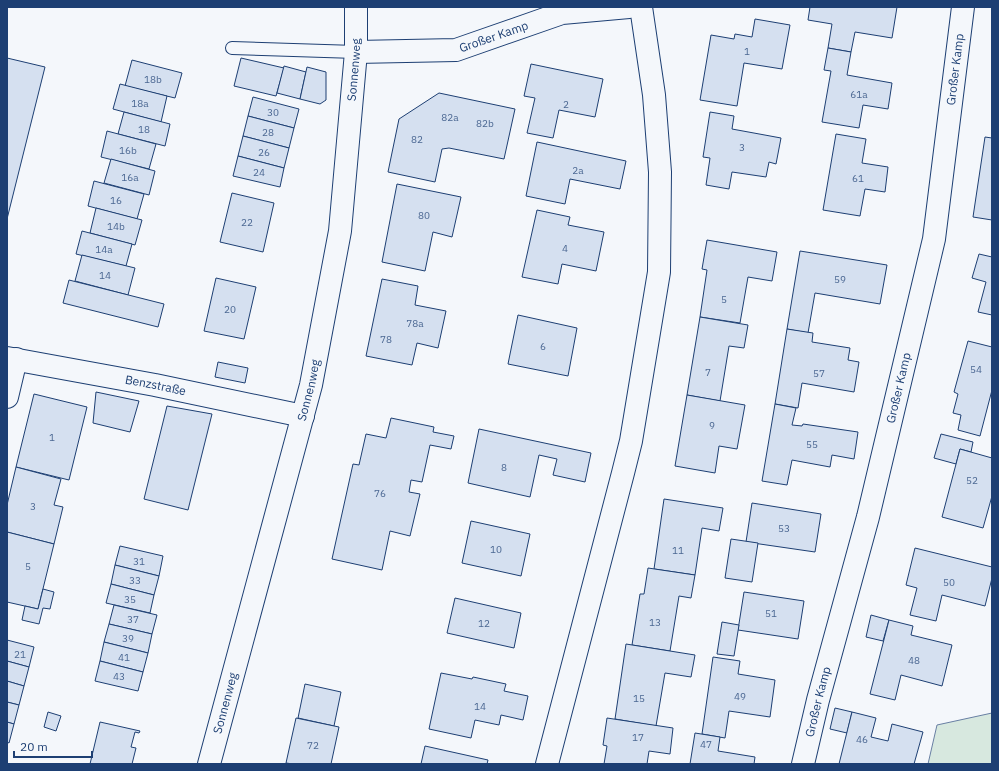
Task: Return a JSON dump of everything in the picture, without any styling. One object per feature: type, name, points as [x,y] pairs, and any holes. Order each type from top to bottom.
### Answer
[{"type":"street","name":"Sonnenweg","points":[[209,764],[311,386],[340,231],[356,52],[356,7]]},
{"type":"street","name":"Großer Kamp","points":[[356,52],[456,50],[562,13],[629,7]]},
{"type":"street","points":[[547,764],[631,441],[660,272],[660,172],[654,95],[641,7]]},
{"type":"street","name":"Großer Kamp","points":[[803,764],[818,700],[868,517],[934,239],[963,7]]},
{"type":"street","points":[[7,397],[12,359]]},
{"type":"street","name":"Benzstraße","points":[[12,359],[156,385],[303,416]]},
{"type":"lane","points":[[232,48],[356,52]]},
{"type":"shaded area","points":[[992,713],[992,764],[928,764],[937,725]]},
{"type":"building","points":[[810,7],[897,7],[892,38],[855,32],[851,52],[828,48],[832,24],[808,20]]},
{"type":"building","points":[[755,19],[790,25],[782,69],[744,63],[737,106],[700,100],[711,35],[734,39],[735,34],[752,37]]},
{"type":"building","points":[[828,48],[851,52],[847,75],[892,83],[888,109],[863,105],[859,128],[822,122],[831,71],[824,70]]},
{"type":"building","points":[[7,58],[45,67],[7,219]]},
{"type":"building","points":[[241,58],[284,68],[276,96],[234,86]]},
{"type":"building","points":[[132,60],[182,73],[175,98],[125,86]]},
{"type":"building","points":[[531,64],[603,79],[595,117],[559,110],[553,138],[527,133],[535,98],[524,96]]},
{"type":"building","points":[[284,66],[306,72],[300,99],[277,93]]},
{"type":"building","points":[[307,67],[326,72],[326,100],[320,104],[300,99]]},
{"type":"building","points":[[120,84],[167,96],[161,122],[113,109]]},
{"type":"building","points":[[439,93],[515,109],[504,159],[449,148],[442,149],[435,182],[388,172],[399,119]]},
{"type":"building","points":[[253,97],[299,109],[294,128],[248,116]]},
{"type":"building","points":[[124,112],[170,124],[165,146],[118,134]]},
{"type":"building","points":[[710,112],[734,116],[732,129],[781,138],[776,164],[769,162],[766,177],[732,172],[729,189],[706,185],[710,158],[703,157]]},
{"type":"building","points":[[248,116],[294,128],[289,148],[243,136]]},
{"type":"building","points":[[107,131],[156,144],[149,169],[101,157]]},
{"type":"building","points":[[836,134],[866,139],[862,163],[888,167],[885,192],[865,189],[860,216],[823,210]]},
{"type":"building","points":[[243,136],[289,148],[284,168],[238,156]]},
{"type":"building","points":[[985,137],[992,138],[992,220],[973,217]]},
{"type":"building","points":[[537,142],[626,161],[620,189],[570,179],[565,204],[526,196]]},
{"type":"building","points":[[238,156],[284,168],[280,187],[233,176]]},
{"type":"building","points":[[111,159],[155,171],[149,195],[104,183]]},
{"type":"building","points":[[94,181],[144,194],[137,219],[88,206]]},
{"type":"building","points":[[397,184],[461,197],[452,237],[433,232],[425,271],[382,262]]},
{"type":"building","points":[[232,193],[274,203],[263,252],[220,242]]},
{"type":"building","points":[[96,208],[142,220],[135,245],[90,233]]},
{"type":"building","points":[[537,210],[570,217],[568,225],[604,232],[596,271],[562,264],[558,284],[522,277]]},
{"type":"building","points":[[82,231],[132,244],[126,266],[76,254]]},
{"type":"building","points":[[707,240],[777,252],[772,281],[748,277],[740,323],[700,317],[707,270],[702,269]]},
{"type":"building","points":[[800,251],[887,265],[880,304],[815,293],[808,333],[787,329]]},
{"type":"building","points":[[979,254],[992,257],[992,315],[978,312],[986,282],[972,278]]},
{"type":"building","points":[[82,255],[135,268],[128,295],[75,281]]},
{"type":"building","points":[[216,278],[256,287],[244,339],[204,331]]},
{"type":"building","points":[[382,279],[418,286],[415,305],[446,311],[438,348],[417,343],[412,365],[366,356]]},
{"type":"building","points":[[69,280],[164,304],[158,327],[63,303]]},
{"type":"building","points":[[518,315],[577,328],[568,376],[508,364]]},
{"type":"building","points":[[700,317],[748,325],[744,348],[729,346],[720,401],[687,395]]},
{"type":"building","points":[[787,329],[813,333],[812,342],[850,348],[848,360],[859,362],[854,392],[802,383],[798,408],[775,404]]},
{"type":"building","points":[[968,341],[992,347],[992,390],[980,436],[958,430],[961,415],[953,413],[958,394],[954,392]]},
{"type":"building","points":[[218,362],[248,368],[245,383],[215,377]]},
{"type":"building","points":[[96,392],[139,401],[130,432],[93,423]]},
{"type":"building","points":[[34,394],[87,407],[69,480],[16,467]]},
{"type":"building","points":[[687,395],[745,405],[737,449],[719,446],[715,473],[675,466]]},
{"type":"building","points":[[775,404],[796,408],[792,425],[802,426],[803,424],[858,432],[854,459],[832,455],[830,467],[792,460],[787,485],[762,481]]},
{"type":"building","points":[[167,406],[212,414],[188,510],[144,499]]},
{"type":"building","points":[[391,418],[434,427],[433,432],[454,436],[451,449],[430,445],[422,482],[411,480],[409,492],[420,494],[410,536],[390,531],[382,570],[332,559],[353,464],[359,465],[366,434],[386,438]]},
{"type":"building","points":[[479,429],[591,453],[585,482],[553,475],[557,459],[539,455],[530,497],[468,483]]},
{"type":"building","points":[[941,434],[973,442],[971,452],[960,449],[956,464],[934,458]]},
{"type":"building","points":[[960,449],[992,458],[992,496],[983,528],[942,517]]},
{"type":"building","points":[[16,467],[61,479],[54,505],[63,507],[54,544],[7,532],[7,505]]},
{"type":"building","points":[[664,499],[723,508],[719,531],[702,528],[695,575],[654,569]]},
{"type":"building","points":[[752,503],[821,514],[815,552],[746,542]]},
{"type":"building","points":[[471,521],[530,534],[521,576],[462,563]]},
{"type":"building","points":[[7,532],[54,544],[38,609],[7,602]]},
{"type":"building","points":[[731,539],[758,543],[752,582],[725,578]]},
{"type":"building","points":[[120,546],[163,556],[159,576],[115,565]]},
{"type":"building","points":[[915,548],[992,567],[992,578],[985,606],[942,595],[936,621],[910,615],[917,588],[906,585]]},
{"type":"building","points":[[115,565],[159,576],[154,595],[111,584]]},
{"type":"building","points":[[648,568],[695,575],[691,598],[679,596],[670,651],[632,645],[640,594],[644,594]]},
{"type":"building","points":[[111,584],[154,595],[150,613],[106,603]]},
{"type":"building","points":[[43,589],[54,592],[50,609],[43,608],[39,624],[22,620],[25,606],[38,609]]},
{"type":"building","points":[[744,592],[804,601],[798,639],[738,630]]},
{"type":"building","points":[[455,598],[521,613],[514,648],[447,633]]},
{"type":"building","points":[[114,605],[157,615],[152,634],[109,624]]},
{"type":"building","points":[[871,615],[889,620],[883,641],[866,637]]},
{"type":"building","points":[[889,620],[913,626],[911,635],[952,645],[942,686],[901,675],[895,700],[870,694]]},
{"type":"building","points":[[722,622],[739,625],[734,656],[717,654]]},
{"type":"building","points":[[109,624],[152,634],[148,653],[104,642]]},
{"type":"building","points":[[7,640],[34,647],[29,667],[7,661]]},
{"type":"building","points":[[104,642],[148,653],[143,672],[100,661]]},
{"type":"building","points":[[626,644],[695,655],[691,677],[665,673],[656,726],[615,719]]},
{"type":"building","points":[[713,657],[740,661],[738,674],[775,680],[770,717],[729,711],[725,738],[702,734]]},
{"type":"building","points":[[7,661],[29,667],[24,686],[7,681]]},
{"type":"building","points":[[100,661],[143,672],[138,691],[95,681]]},
{"type":"building","points":[[441,673],[472,679],[473,677],[506,684],[504,691],[528,696],[523,720],[501,715],[499,725],[475,720],[471,738],[429,729]]},
{"type":"building","points":[[7,681],[24,686],[19,705],[7,702]]},
{"type":"building","points":[[305,684],[341,692],[334,726],[298,718]]},
{"type":"building","points":[[7,702],[19,705],[14,724],[7,722]]},
{"type":"building","points":[[835,708],[852,712],[847,733],[830,729]]},
{"type":"building","points":[[48,712],[61,716],[56,731],[44,727]]},
{"type":"building","points":[[852,712],[876,718],[871,737],[888,741],[892,724],[923,732],[914,764],[839,764]]},
{"type":"building","points":[[296,718],[339,727],[331,764],[286,763]]},
{"type":"building","points":[[607,718],[673,728],[670,754],[649,751],[647,764],[604,764],[607,746],[603,745]]},
{"type":"building","points":[[7,722],[14,724],[9,743],[7,742]]},
{"type":"building","points":[[100,722],[140,731],[139,733],[135,732],[131,747],[136,748],[132,764],[90,764]]},
{"type":"building","points":[[695,733],[720,737],[718,751],[755,757],[754,764],[690,764]]},
{"type":"building","points":[[425,746],[488,760],[487,764],[421,764]]}]
